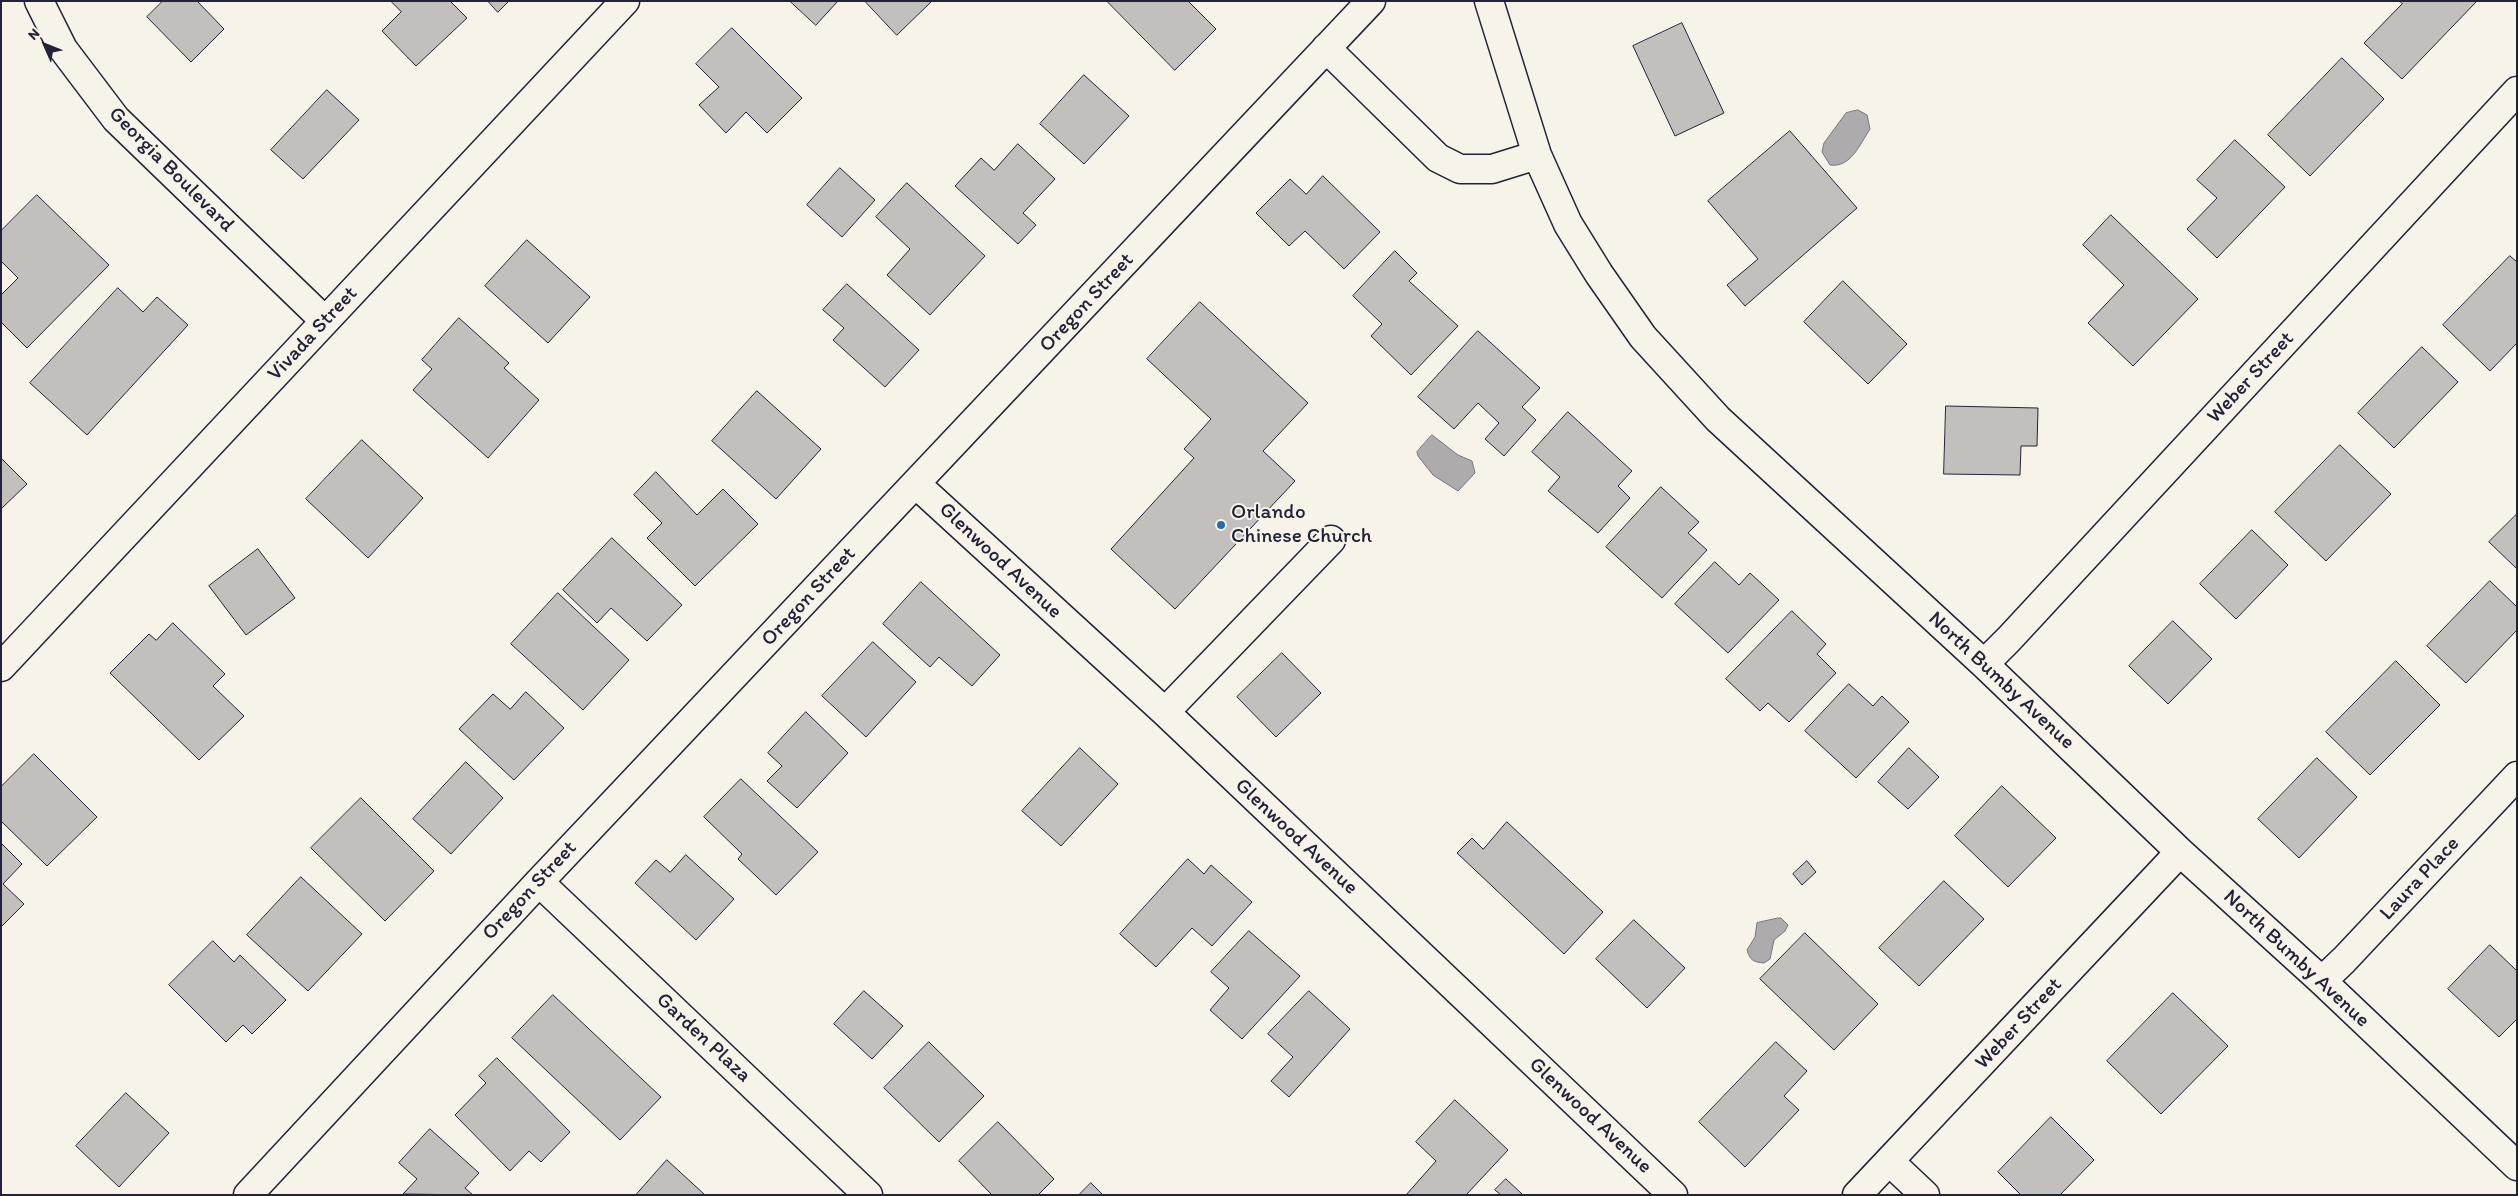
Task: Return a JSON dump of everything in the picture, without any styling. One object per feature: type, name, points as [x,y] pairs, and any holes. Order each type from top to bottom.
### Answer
[{"type":"street","name":"Georgia Boulevard","points":[[39,1],[63,49],[116,120],[325,321]]},
{"type":"street","name":"Vivada Street","points":[[1,667],[625,1]]},
{"type":"street","name":"Oregon Street","points":[[248,1195],[538,882],[1371,1]]},
{"type":"street","name":"North Bumby Avenue","points":[[1489,1],[1537,155],[1568,224],[1599,274],[1643,336],[1718,419],[1984,664],[2180,852],[2322,981],[2517,1166]]},
{"type":"street","points":[[1326,48],[1438,158],[1460,169],[1492,169],[1537,155]]},
{"type":"street","name":"Weber Street","points":[[1984,664],[2016,632],[2517,91]]},
{"type":"street","name":"Glenwood Avenue","points":[[916,484],[1164,712],[1673,1195]]},
{"type":"street","points":[[1164,712],[1331,540]]},
{"type":"street","name":"Laura Place","points":[[2322,981],[2517,776]]},
{"type":"street","name":"Weber Street","points":[[1857,1195],[2180,852]]},
{"type":"street","name":"Garden Plaza","points":[[538,882],[868,1195]]},
{"type":"street","points":[[1889,1161],[1924,1195]]},
{"type":"shaded area","points":[[1858,110],[1867,115],[1870,129],[1849,159],[1844,163],[1830,165],[1822,152],[1824,143],[1846,113]]},
{"type":"shaded area","points":[[1432,435],[1458,455],[1472,461],[1475,473],[1458,491],[1433,475],[1418,456],[1417,452]]},
{"type":"shaded area","points":[[1781,918],[1788,925],[1785,931],[1774,940],[1770,959],[1764,963],[1755,961],[1749,956],[1747,950],[1755,937],[1757,923]]},
{"type":"building","points":[[163,1],[197,1],[224,29],[191,62],[147,17]]},
{"type":"building","points":[[391,1],[450,1],[467,18],[416,66],[382,31],[401,12]]},
{"type":"building","points":[[488,1],[509,1],[498,12]]},
{"type":"building","points":[[790,1],[838,1],[816,25]]},
{"type":"building","points":[[865,1],[932,1],[897,35]]},
{"type":"building","points":[[1107,1],[1188,1],[1216,29],[1175,70]]},
{"type":"building","points":[[2400,1],[2477,1],[2402,79],[2364,43],[2402,4]]},
{"type":"building","points":[[1682,23],[1724,113],[1675,136],[1633,46]]},
{"type":"building","points":[[732,28],[802,98],[767,133],[746,112],[726,133],[699,105],[719,87],[696,64]]},
{"type":"building","points":[[2342,58],[2384,99],[2310,176],[2268,135]]},
{"type":"building","points":[[1084,75],[1129,116],[1084,164],[1040,124]]},
{"type":"building","points":[[327,90],[359,120],[303,179],[271,150]]},
{"type":"building","points":[[1790,131],[1857,208],[1745,306],[1727,285],[1758,259],[1708,201]]},
{"type":"building","points":[[2235,140],[2285,187],[2217,258],[2187,229],[2217,198],[2197,180]]},
{"type":"building","points":[[1018,144],[1055,179],[1023,213],[1036,225],[1018,244],[955,186],[981,158],[994,170]]},
{"type":"building","points":[[840,168],[875,200],[842,237],[807,205]]},
{"type":"building","points":[[1323,176],[1380,232],[1344,269],[1305,231],[1289,246],[1256,213],[1290,179],[1306,194]]},
{"type":"building","points":[[907,183],[985,256],[930,315],[887,275],[910,249],[876,217]]},
{"type":"building","points":[[37,195],[109,265],[27,348],[1,322],[1,295],[18,278],[1,261],[1,231]]},
{"type":"building","points":[[2111,215],[2198,299],[2133,366],[2088,323],[2124,285],[2083,245]]},
{"type":"building","points":[[527,240],[590,297],[548,343],[485,286]]},
{"type":"building","points":[[1395,251],[1417,273],[1409,281],[1458,326],[1411,375],[1371,336],[1382,324],[1353,296]]},
{"type":"building","points":[[2510,256],[2517,262],[2517,343],[2490,371],[2443,325]]},
{"type":"building","points":[[1843,281],[1907,344],[1868,384],[1804,322]]},
{"type":"building","points":[[847,284],[919,350],[885,387],[833,340],[844,328],[823,310]]},
{"type":"building","points":[[118,288],[143,312],[157,297],[188,325],[87,435],[30,383]]},
{"type":"building","points":[[1200,302],[1308,403],[1263,451],[1295,481],[1175,609],[1111,549],[1194,458],[1184,449],[1211,419],[1147,359]]},
{"type":"building","points":[[459,318],[509,363],[504,368],[539,400],[488,458],[413,390],[432,369],[422,360]]},
{"type":"building","points":[[1478,331],[1540,388],[1522,407],[1536,420],[1504,456],[1485,439],[1499,423],[1478,403],[1454,429],[1418,397]]},
{"type":"building","points":[[2422,347],[2458,382],[2394,448],[2358,413]]},
{"type":"building","points":[[757,391],[821,449],[776,499],[712,441]]},
{"type":"building","points":[[1946,406],[2038,408],[2037,446],[2021,446],[2020,475],[1944,474]]},
{"type":"building","points":[[1568,412],[1632,471],[1618,486],[1630,498],[1598,533],[1548,491],[1560,477],[1532,452]]},
{"type":"building","points":[[362,440],[423,498],[368,558],[306,499]]},
{"type":"building","points":[[2340,445],[2391,494],[2326,561],[2275,512]]},
{"type":"building","points":[[1,458],[27,484],[1,509]]},
{"type":"building","points":[[656,472],[697,515],[723,489],[758,524],[695,586],[647,538],[662,523],[634,495]]},
{"type":"building","points":[[1661,487],[1699,522],[1688,533],[1707,550],[1662,598],[1606,547]]},
{"type":"building","points":[[2517,514],[2517,569],[2489,542]]},
{"type":"building","points":[[2252,530],[2288,565],[2236,619],[2200,584]]},
{"type":"building","points":[[612,538],[682,605],[647,641],[611,608],[597,623],[563,590]]},
{"type":"building","points":[[258,549],[295,598],[246,635],[209,586]]},
{"type":"building","points":[[1715,562],[1739,585],[1750,573],[1779,600],[1728,653],[1675,604]]},
{"type":"building","points":[[2490,581],[2517,607],[2517,630],[2466,683],[2427,646]]},
{"type":"building","points":[[921,582],[1000,655],[972,686],[939,657],[930,667],[883,624]]},
{"type":"building","points":[[558,593],[629,660],[583,710],[511,644]]},
{"type":"building","points":[[1792,611],[1826,644],[1817,654],[1836,673],[1789,722],[1768,703],[1760,711],[1726,679]]},
{"type":"building","points":[[2173,621],[2212,659],[2168,704],[2129,666]]},
{"type":"building","points":[[173,623],[225,674],[213,686],[244,716],[199,760],[110,673],[149,634],[156,640]]},
{"type":"building","points":[[873,642],[916,682],[866,737],[822,696]]},
{"type":"building","points":[[1282,653],[1321,693],[1276,737],[1237,697]]},
{"type":"building","points":[[2396,661],[2440,705],[2370,775],[2326,732]]},
{"type":"building","points":[[1849,684],[1873,706],[1882,696],[1909,722],[1856,778],[1805,731]]},
{"type":"building","points":[[526,692],[564,728],[514,780],[459,729],[493,694],[510,709]]},
{"type":"building","points":[[806,712],[848,753],[797,808],[767,781],[782,766],[768,753]]},
{"type":"building","points":[[1080,748],[1118,784],[1061,846],[1022,811]]},
{"type":"building","points":[[1909,748],[1939,777],[1908,809],[1878,782]]},
{"type":"building","points":[[34,754],[97,817],[47,866],[1,821],[1,787]]},
{"type":"building","points":[[2317,758],[2357,797],[2299,858],[2258,819]]},
{"type":"building","points":[[466,762],[503,798],[451,854],[413,819]]},
{"type":"building","points":[[741,779],[818,852],[776,895],[738,859],[742,854],[704,817]]},
{"type":"building","points":[[2002,786],[2056,838],[2008,887],[1955,836]]},
{"type":"building","points":[[361,798],[434,871],[385,921],[311,848]]},
{"type":"building","points":[[1507,822],[1603,912],[1564,954],[1457,853],[1472,838],[1483,849]]},
{"type":"building","points":[[1,843],[22,864],[3,884],[24,904],[1,927]]},
{"type":"building","points":[[686,855],[734,899],[696,940],[635,883],[656,860],[670,872]]},
{"type":"building","points":[[1188,859],[1204,874],[1211,865],[1252,902],[1212,946],[1192,928],[1156,967],[1120,934]]},
{"type":"building","points":[[1807,861],[1816,872],[1802,885],[1793,874]]},
{"type":"building","points":[[301,877],[362,934],[308,991],[247,935]]},
{"type":"building","points":[[1944,881],[1984,919],[1919,986],[1879,948]]},
{"type":"building","points":[[1634,920],[1685,968],[1647,1008],[1596,959]]},
{"type":"building","points":[[1249,931],[1300,976],[1242,1039],[1210,1010],[1229,988],[1211,972]]},
{"type":"building","points":[[1805,933],[1878,1004],[1834,1050],[1760,979]]},
{"type":"building","points":[[213,941],[234,962],[240,955],[286,1000],[252,1034],[243,1025],[226,1042],[169,985]]},
{"type":"building","points":[[2490,945],[2517,971],[2517,1019],[2499,1037],[2448,989]]},
{"type":"building","points":[[864,991],[903,1026],[872,1059],[834,1024]]},
{"type":"building","points":[[1309,991],[1350,1029],[1289,1097],[1271,1081],[1293,1057],[1268,1034]]},
{"type":"building","points":[[2173,993],[2228,1046],[2161,1114],[2107,1061]]},
{"type":"building","points":[[553,995],[661,1097],[620,1140],[512,1038]]},
{"type":"building","points":[[929,1042],[984,1096],[939,1142],[884,1088]]},
{"type":"building","points":[[1776,1042],[1807,1071],[1784,1096],[1799,1110],[1745,1167],[1699,1122]]},
{"type":"building","points":[[497,1058],[570,1132],[541,1162],[529,1151],[510,1171],[455,1115],[486,1083],[479,1076]]},
{"type":"building","points":[[126,1093],[169,1133],[119,1187],[76,1146]]},
{"type":"building","points":[[1455,1100],[1508,1150],[1466,1195],[1406,1195],[1436,1161],[1416,1142]]},
{"type":"building","points":[[2051,1117],[2094,1160],[2060,1195],[2021,1195],[1998,1172]]},
{"type":"building","points":[[998,1122],[1054,1179],[1038,1195],[992,1195],[959,1161]]},
{"type":"building","points":[[430,1129],[479,1173],[465,1188],[473,1195],[403,1194],[417,1179],[399,1163]]},
{"type":"building","points":[[667,1160],[705,1195],[636,1195]]},
{"type":"building","points":[[1506,1179],[1521,1195],[1501,1195],[1495,1190]]},
{"type":"building","points":[[1091,1183],[1103,1195],[1079,1195]]},
{"type":"place","name":"Orlando Chinese Church","points":[[1221,525]]}]
